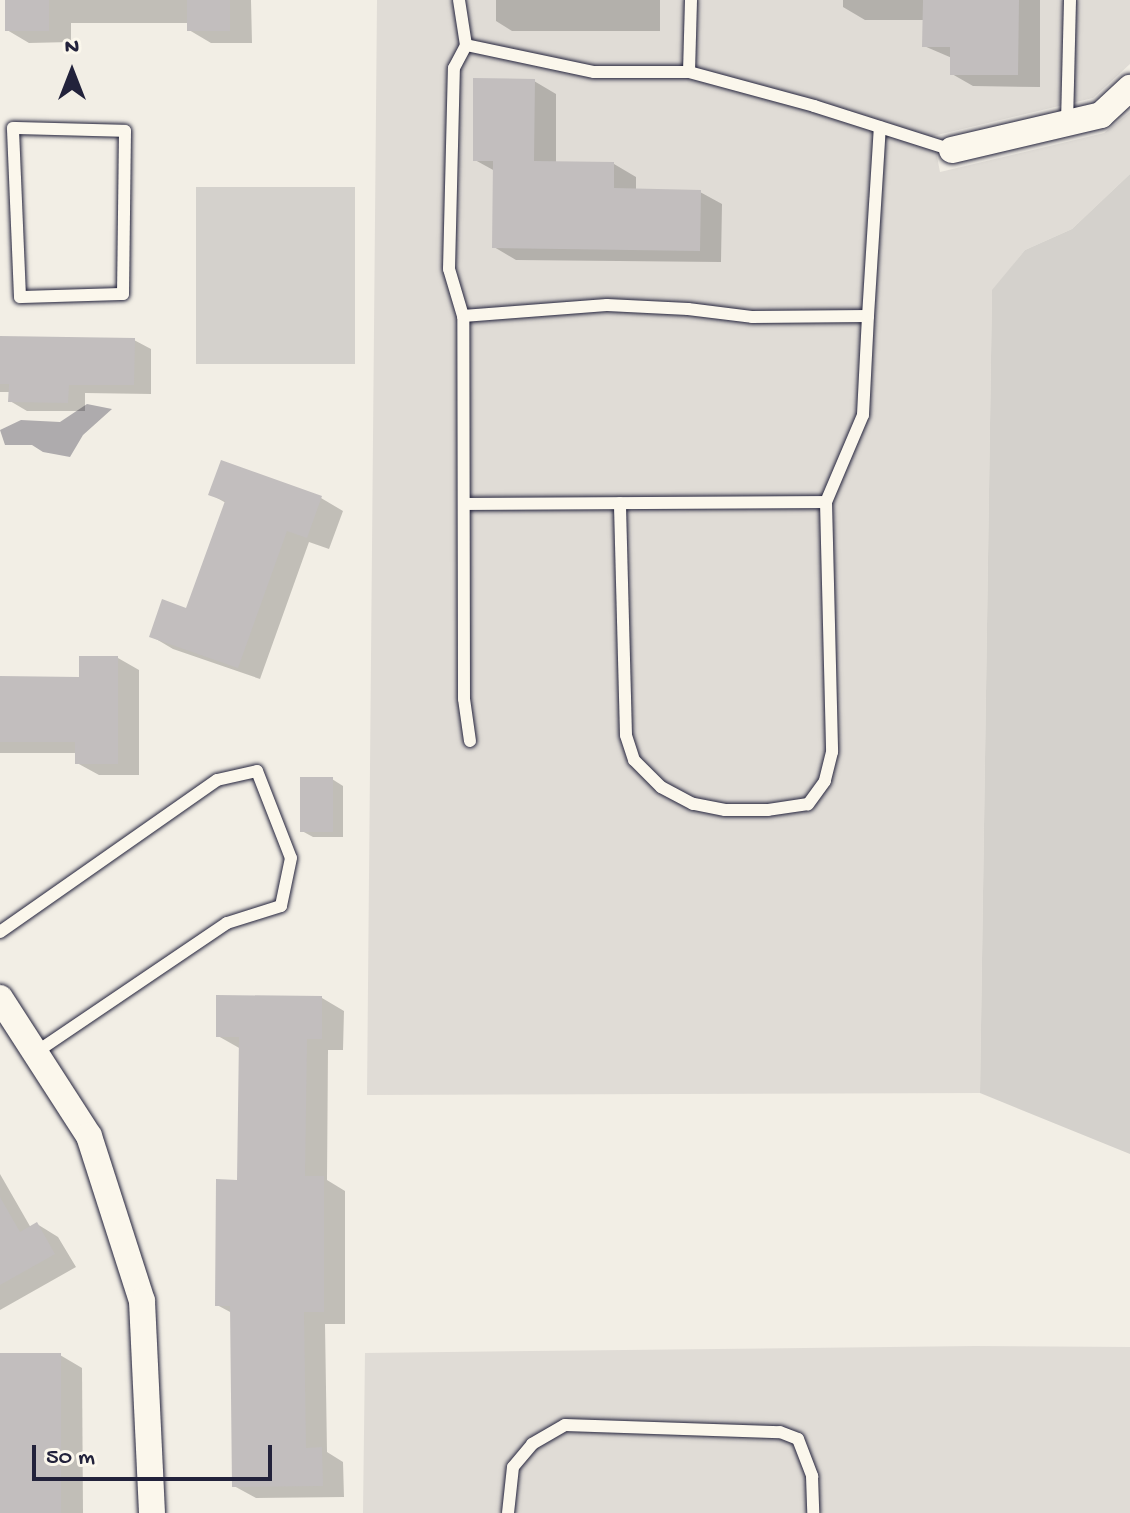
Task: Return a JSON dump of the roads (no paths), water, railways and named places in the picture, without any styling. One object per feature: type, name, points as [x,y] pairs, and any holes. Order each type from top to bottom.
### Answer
[{"type":"street","points":[[952,150],[1101,115],[1130,88]]},
{"type":"street","points":[[0,998],[89,1136],[142,1301],[152,1513]]},
{"type":"lane","points":[[459,0],[466,45],[454,68],[449,269],[463,316],[464,699],[470,741]]},
{"type":"lane","points":[[689,72],[691,0]]},
{"type":"lane","points":[[1067,123],[1070,0]]},
{"type":"lane","points":[[466,45],[594,72],[689,72],[952,150]]},
{"type":"lane","points":[[620,503],[626,735],[634,760],[661,787],[693,804],[725,810],[768,810],[808,804],[825,781],[832,752],[826,502],[863,415],[880,127]]},
{"type":"lane","points":[[13,128],[125,131],[123,294],[20,297],[14,206],[13,128]]},
{"type":"lane","points":[[0,207],[14,206]]},
{"type":"lane","points":[[463,316],[607,305],[688,309],[752,317],[868,316]]},
{"type":"lane","points":[[465,504],[826,502]]},
{"type":"lane","points":[[0,932],[217,780],[257,771],[291,858],[281,906],[227,923],[35,1053]]},
{"type":"lane","points":[[508,1513],[513,1467],[532,1444],[565,1425],[780,1432],[798,1439],[812,1476],[813,1513]]}]
